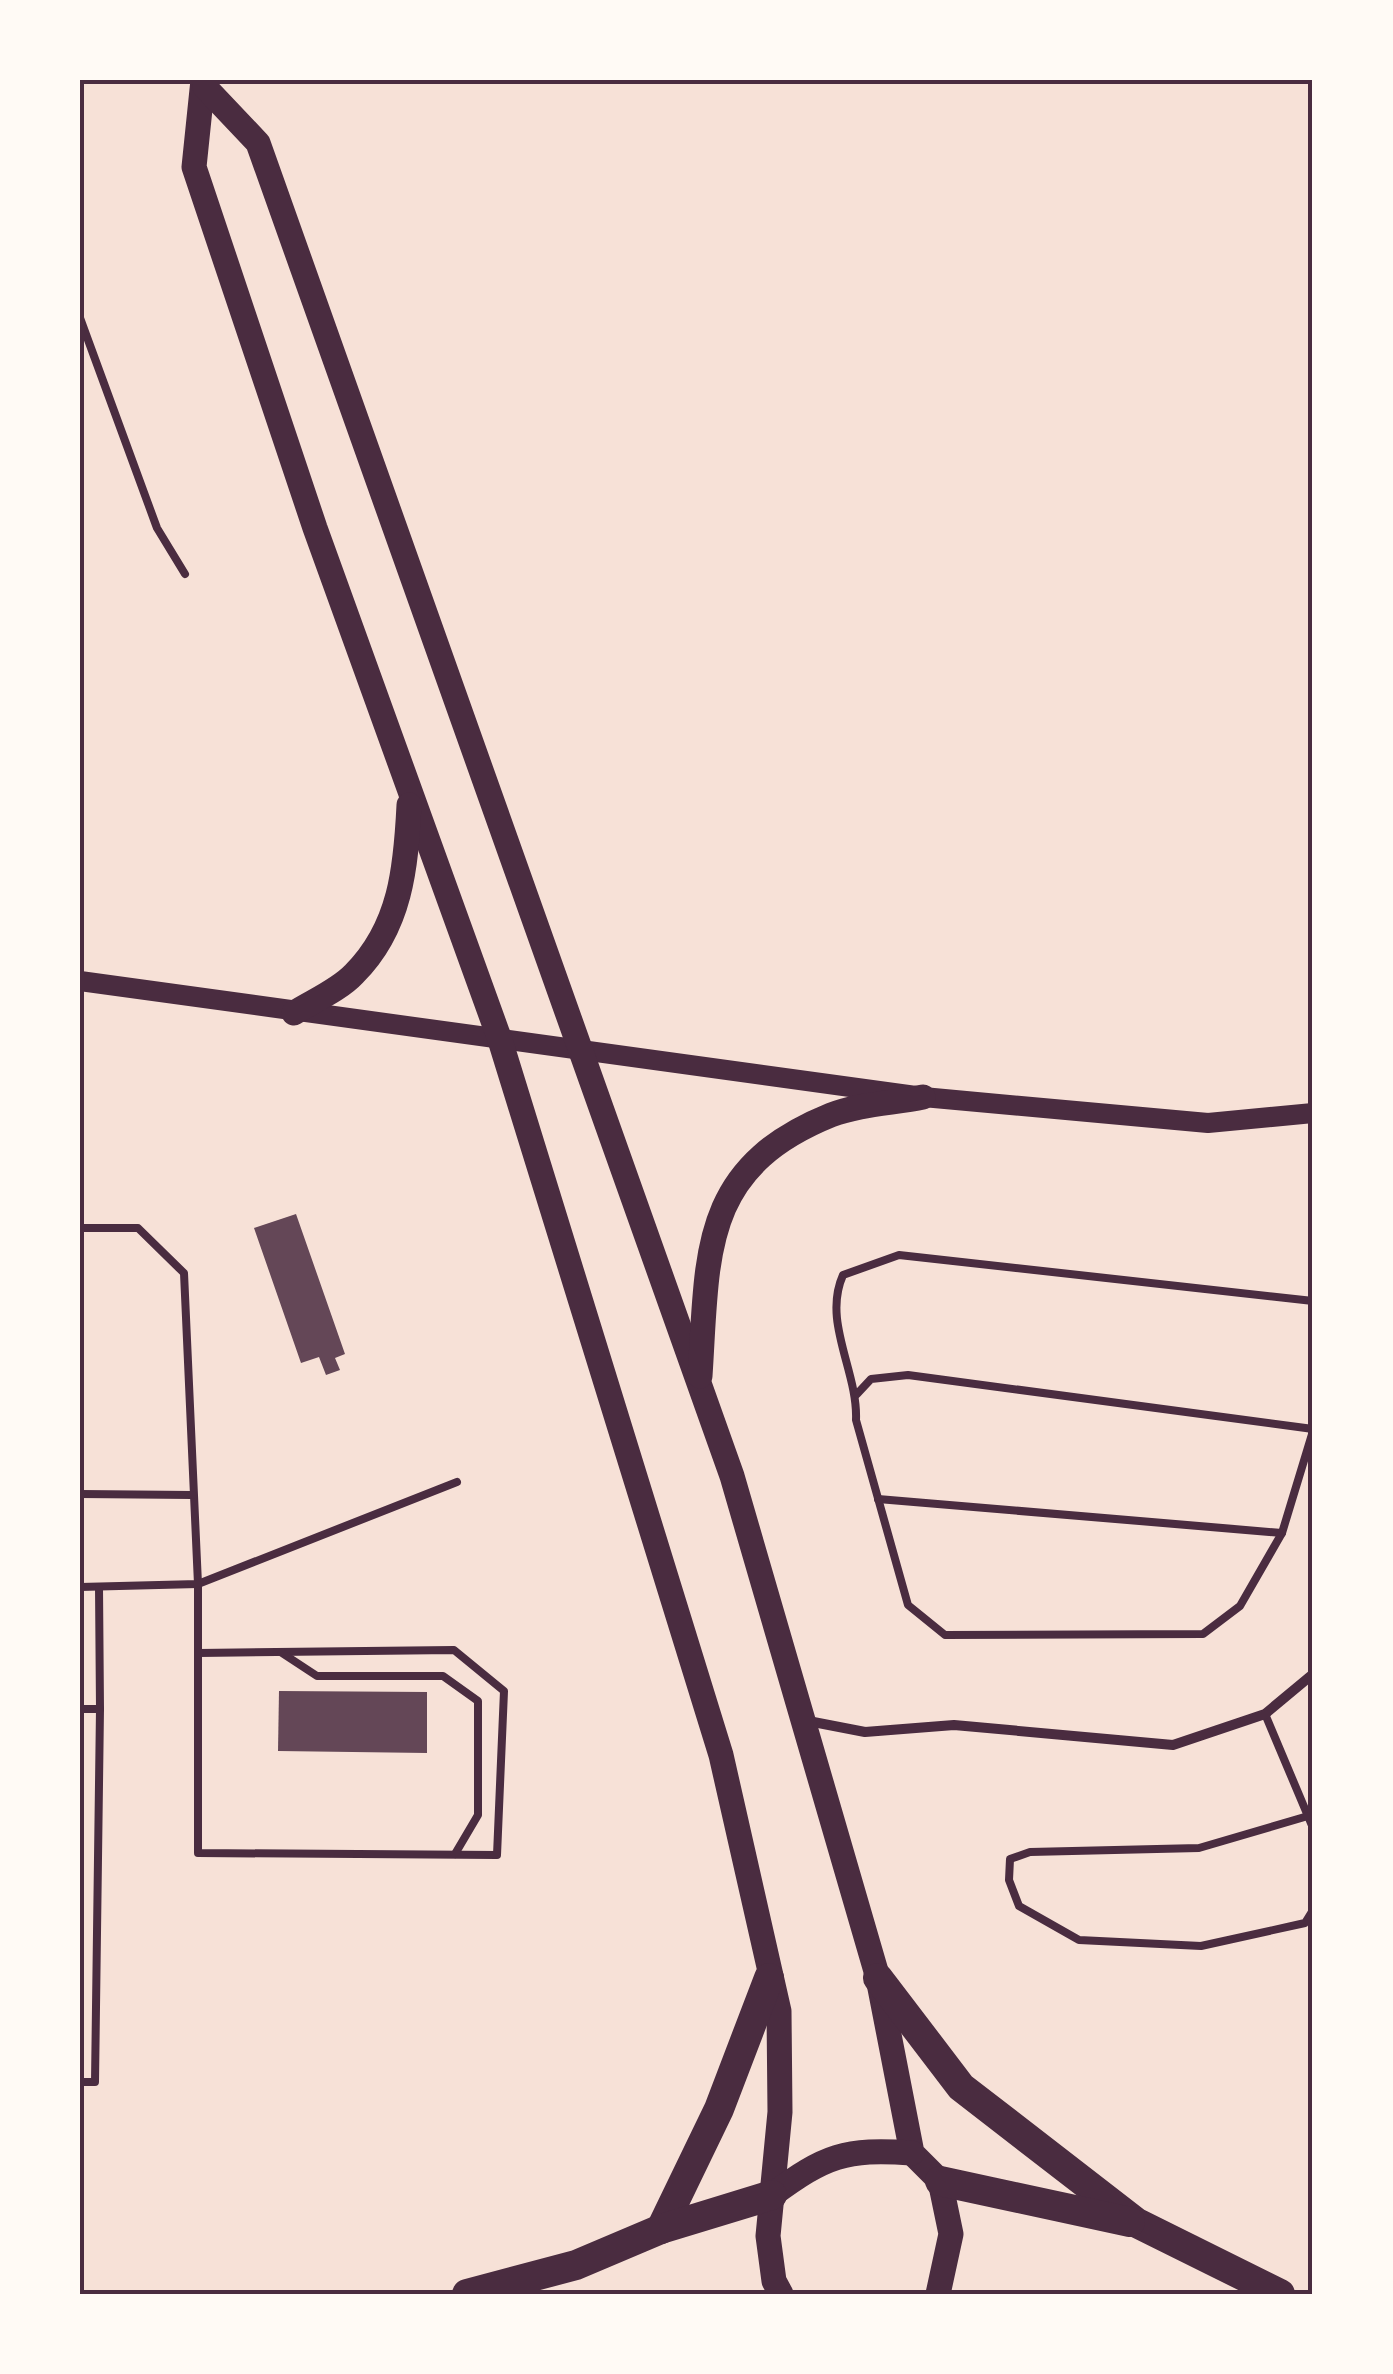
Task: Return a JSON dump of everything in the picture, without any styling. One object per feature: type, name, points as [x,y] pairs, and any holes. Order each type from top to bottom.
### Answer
[{"type":"highway","points":[[660,2230],[719,2109],[769,1978]]},
{"type":"highway","points":[[878,1978],[962,2087],[1138,2223],[1280,2294]]},
{"type":"highway","points":[[940,2181],[1138,2223]]},
{"type":"highway","points":[[467,2294],[576,2265],[660,2230],[772,2196]]},
{"type":"main road","points":[[204,84],[194,167],[315,528],[500,1040],[721,1754],[782,2048],[768,2236],[774,2282],[781,2294]]},
{"type":"main road","points":[[204,84],[258,143],[732,1476],[878,1978],[912,2153],[940,2181],[951,2234],[938,2294]]},
{"type":"main road","points":[[294,1013],[353,976],[387,932],[405,876],[410,790]]},
{"type":"main road","points":[[80,981],[922,1097],[1208,1123],[1313,1114]]},
{"type":"main road","points":[[700,1386],[707,1273],[718,1211],[755,1158],[833,1114],[922,1097]]},
{"type":"main road","points":[[772,2196],[816,2162],[867,2150],[912,2153]]},
{"type":"street","points":[[802,1720],[865,1732],[954,1726],[1173,1745],[1265,1714],[1313,1674]]},
{"type":"lane","points":[[80,318],[157,528],[185,574]]},
{"type":"lane","points":[[80,1228],[138,1228],[184,1273],[198,1584],[198,1853],[497,1855],[504,1692],[454,1650],[199,1653]]},
{"type":"lane","points":[[857,1394],[870,1379],[908,1375],[1313,1430],[1282,1533],[1240,1606],[1204,1634],[945,1634],[908,1606],[856,1420],[857,1394],[837,1325],[836,1292],[844,1275],[899,1254],[1313,1301]]},
{"type":"lane","points":[[80,1587],[198,1584],[456,1482]]},
{"type":"lane","points":[[80,1494],[192,1494]]},
{"type":"lane","points":[[878,1499],[1282,1533]]},
{"type":"lane","points":[[80,2082],[95,2082],[99,1587]]},
{"type":"lane","points":[[281,1652],[318,1676],[443,1676],[478,1701],[478,1815],[455,1854]]},
{"type":"lane","points":[[80,1709],[100,1710]]},
{"type":"lane","points":[[1265,1714],[1313,1828]]},
{"type":"lane","points":[[1308,1816],[1198,1848],[1030,1852],[1010,1858],[1008,1880],[1020,1906],[1080,1940],[1201,1946],[1305,1923],[1313,1910]]},
{"type":"building","points":[[296,1214],[345,1354],[335,1358],[340,1370],[326,1375],[319,1357],[301,1363],[254,1228]]},
{"type":"building","points":[[279,1691],[427,1692],[427,1753],[278,1751]]}]
